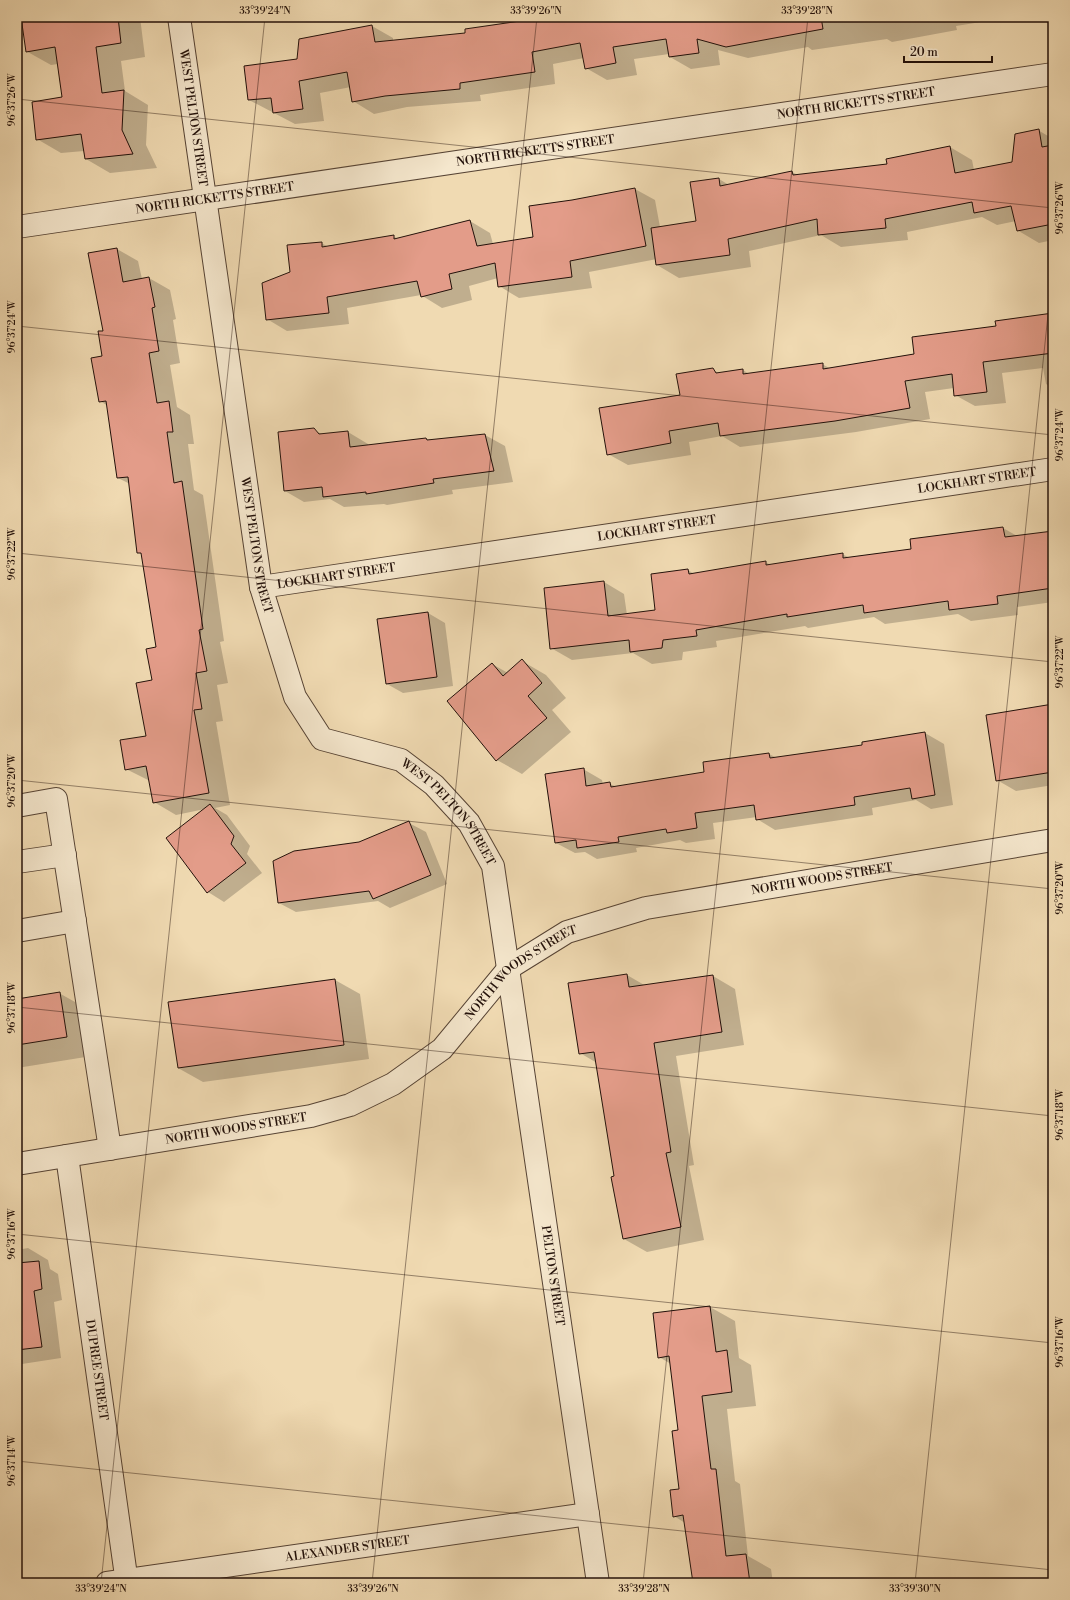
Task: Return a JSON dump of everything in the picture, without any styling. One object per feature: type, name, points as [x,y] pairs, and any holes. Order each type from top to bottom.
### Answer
[{"type":"street","name":"WEST PELTON STREET","points":[[179,17],[261,587],[295,697],[322,739],[401,760],[434,785],[469,823],[493,866],[509,968]]},
{"type":"street","name":"NORTH RICKETTS STREET","points":[[17,227],[1053,74]]},
{"type":"street","name":"LOCKHART STREET","points":[[261,587],[1053,469]]},
{"type":"street","points":[[17,806],[56,799],[110,1148]]},
{"type":"street","name":"NORTH WOODS STREET","points":[[17,1164],[311,1116],[350,1105],[393,1084],[442,1049],[509,968],[567,932],[646,908],[1053,840]]},
{"type":"street","points":[[17,862],[65,855]]},
{"type":"street","points":[[17,931],[75,921]]},
{"type":"street","name":"PELTON STREET","points":[[509,968],[598,1583]]},
{"type":"street","name":"DUPREE STREET","points":[[67,1156],[121,1582]]},
{"type":"street","name":"ALEXANDER STREET","points":[[121,1582],[588,1514]]},
{"type":"building","points":[[21,17],[118,17],[121,43],[96,47],[102,93],[124,90],[122,130],[133,154],[85,159],[81,134],[36,140],[32,102],[62,97],[55,47],[26,52]]},
{"type":"building","points":[[548,17],[821,17],[823,29],[726,47],[697,39],[699,53],[669,57],[666,39],[613,47],[616,63],[585,69],[580,43],[532,52],[535,72],[460,83],[460,89],[385,96],[352,102],[347,72],[299,81],[303,109],[273,113],[271,98],[248,100],[244,66],[297,59],[299,39],[372,25],[375,42],[465,33],[465,29]]},
{"type":"building","points":[[1039,129],[1042,147],[1053,145],[1053,224],[1017,231],[1011,206],[974,213],[972,202],[885,219],[886,228],[818,235],[817,219],[728,239],[730,255],[656,265],[651,228],[696,221],[690,182],[719,178],[720,186],[792,171],[793,175],[887,164],[886,159],[950,146],[955,173],[1012,162],[1015,134]]},
{"type":"building","points":[[635,188],[646,246],[570,261],[572,277],[498,287],[495,263],[449,274],[452,289],[421,297],[417,281],[327,297],[329,313],[266,320],[262,283],[290,272],[287,245],[322,242],[322,247],[394,235],[394,239],[470,220],[477,246],[533,237],[529,206],[572,200]]},
{"type":"building","points":[[117,248],[123,282],[149,277],[155,307],[152,308],[159,351],[149,353],[157,403],[169,401],[173,432],[167,432],[174,483],[182,481],[203,629],[199,630],[207,671],[196,673],[202,709],[194,710],[209,793],[153,803],[146,766],[125,770],[120,740],[146,736],[136,683],[152,680],[146,649],[156,647],[141,553],[137,553],[128,477],[117,478],[106,401],[99,402],[91,358],[102,356],[98,331],[103,331],[88,253]]},
{"type":"building","points":[[1053,313],[1053,353],[983,362],[987,392],[954,396],[952,374],[905,381],[910,408],[835,421],[720,436],[718,423],[669,431],[671,443],[607,455],[599,408],[680,395],[676,374],[713,368],[716,373],[743,369],[743,374],[823,363],[823,369],[914,354],[912,337],[996,326],[995,321]]},
{"type":"building","points":[[314,428],[319,434],[348,431],[350,447],[426,438],[427,440],[485,434],[494,471],[433,479],[434,483],[366,494],[366,492],[323,497],[322,487],[284,491],[278,432]]},
{"type":"building","points":[[1003,527],[1005,537],[1053,531],[1053,588],[997,596],[998,604],[949,610],[948,601],[864,613],[863,605],[787,617],[787,614],[696,630],[697,636],[663,640],[662,648],[630,652],[629,640],[550,649],[544,588],[604,581],[608,616],[655,610],[651,574],[688,569],[689,574],[766,561],[766,565],[843,553],[843,558],[911,549],[910,539]]},
{"type":"building","points":[[428,612],[437,677],[386,684],[377,619]]},
{"type":"building","points":[[522,659],[542,683],[528,696],[547,718],[496,761],[447,701],[492,663],[503,676]]},
{"type":"building","points":[[1053,704],[1053,772],[996,781],[986,715]]},
{"type":"building","points":[[925,732],[935,795],[912,799],[910,788],[854,797],[855,805],[756,820],[754,805],[695,813],[697,828],[667,833],[666,829],[618,837],[619,842],[577,848],[576,840],[555,843],[545,774],[584,768],[586,786],[610,782],[611,787],[704,772],[703,762],[769,753],[770,758],[862,745],[862,742]]},
{"type":"building","points":[[210,804],[234,836],[231,844],[246,863],[207,893],[166,838]]},
{"type":"building","points":[[409,821],[431,875],[373,899],[369,891],[278,903],[273,861],[294,851],[359,842]]},
{"type":"building","points":[[627,974],[629,987],[713,975],[722,1032],[654,1043],[671,1152],[666,1153],[681,1227],[623,1239],[611,1177],[614,1176],[594,1052],[579,1054],[568,983]]},
{"type":"building","points":[[335,979],[344,1045],[178,1068],[168,1002]]},
{"type":"building","points":[[60,992],[67,1037],[17,1045],[17,999]]},
{"type":"building","points":[[39,1261],[42,1289],[34,1291],[42,1347],[17,1350],[17,1263]]},
{"type":"building","points":[[710,1306],[716,1352],[727,1350],[732,1392],[702,1396],[711,1469],[716,1469],[726,1556],[746,1554],[750,1583],[693,1583],[683,1515],[673,1517],[670,1490],[679,1489],[672,1431],[678,1430],[669,1356],[658,1358],[653,1313]]}]
